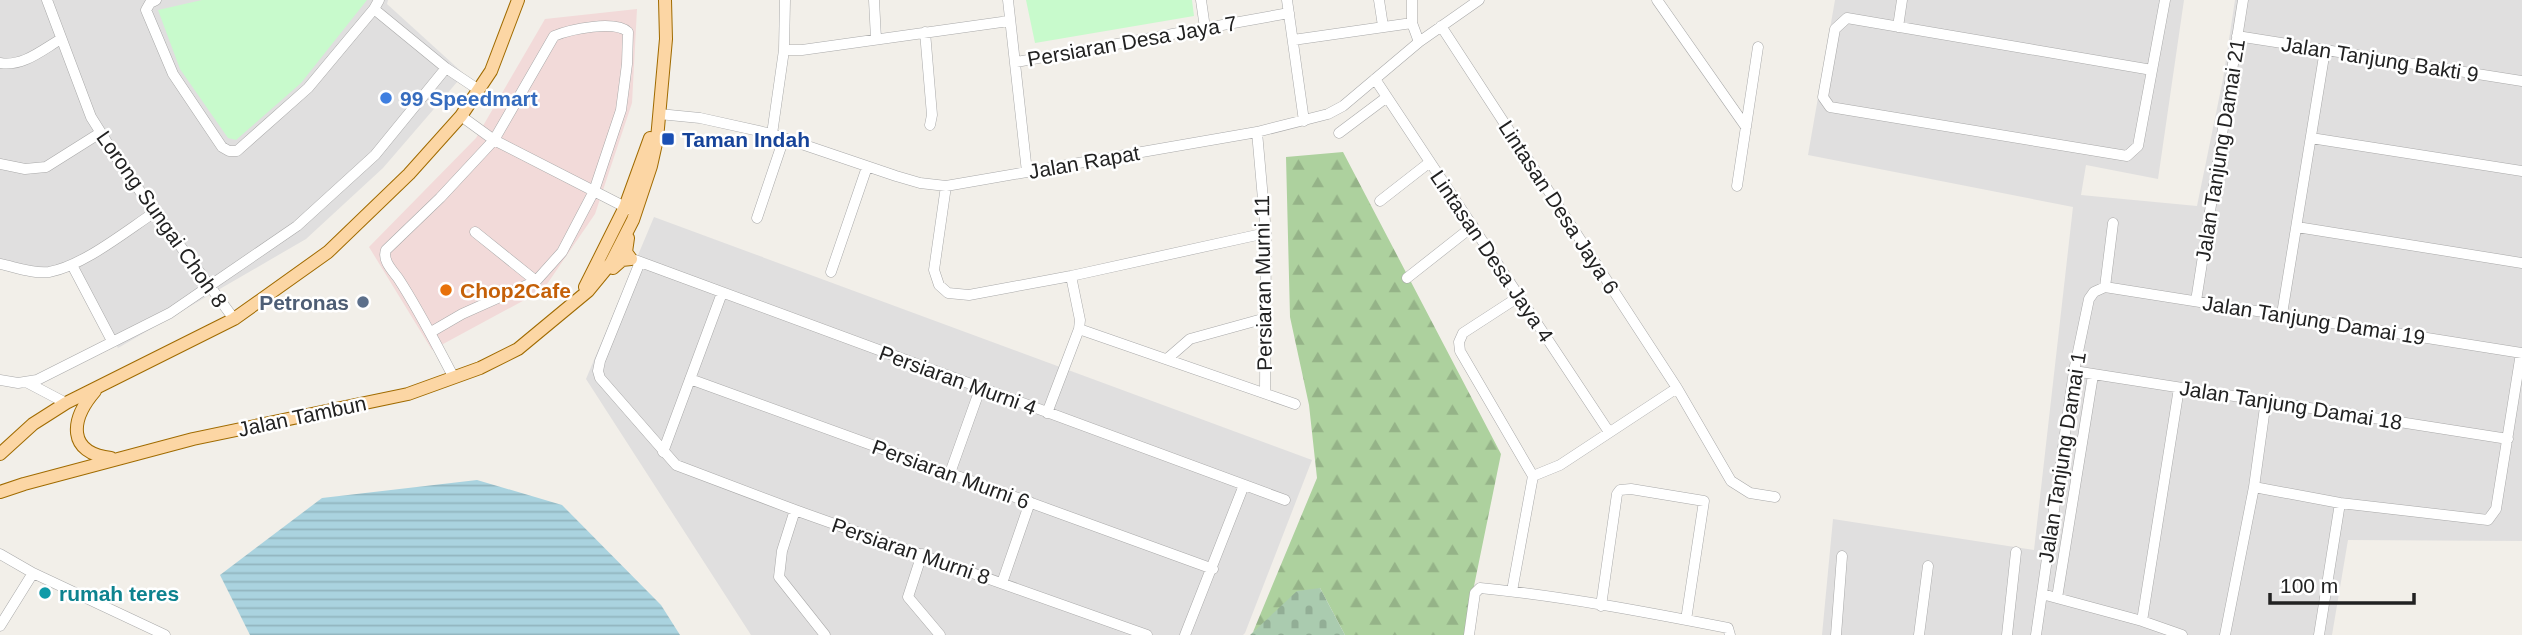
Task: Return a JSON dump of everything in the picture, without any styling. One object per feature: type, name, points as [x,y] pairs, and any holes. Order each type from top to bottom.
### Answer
[{"type":"main road","points":[[0,454],[33,424],[66,404],[234,319],[328,252],[409,174],[461,116],[496,59],[518,0]]},
{"type":"main road","name":"Jalan Tambun","points":[[0,492],[193,439],[408,394],[454,378],[519,349],[587,290],[611,263],[651,166],[657,134],[666,39],[665,0]]},
{"type":"main road","points":[[631,213],[626,251],[635,261]]},
{"type":"main road","points":[[587,290],[620,261],[635,261]]},
{"type":"main road","points":[[99,387],[82,408],[76,430],[78,439],[86,451],[118,459]]},
{"type":"street","name":"Lorong Sungai Choh 8","points":[[47,0],[91,117],[155,212],[234,319]]},
{"type":"street","points":[[156,0],[150,3],[146,10],[173,75],[222,147],[233,152],[308,88],[377,4],[446,68],[479,90]]},
{"type":"street","points":[[772,134],[784,50],[785,0]]},
{"type":"street","points":[[873,0],[876,39]]},
{"type":"street","points":[[1008,0],[1027,172]]},
{"type":"street","points":[[1200,0],[1205,28]]},
{"type":"street","points":[[1287,0],[1304,121]]},
{"type":"street","points":[[1379,0],[1383,26]]},
{"type":"street","points":[[1412,0],[1412,23],[1419,42]]},
{"type":"street","name":"Jalan Rapat","points":[[658,119],[700,117],[772,134],[920,183],[946,186],[1257,132],[1304,121],[1343,107],[1419,42],[1479,0]]},
{"type":"street","points":[[1657,0],[1746,127]]},
{"type":"street","points":[[1898,27],[1902,0]]},
{"type":"street","points":[[2152,70],[1847,18],[1836,27],[1823,97],[1829,105],[2123,157],[2138,146],[2165,0]]},
{"type":"street","name":"Jalan Tanjung Damai 21","points":[[2196,301],[2243,0]]},
{"type":"street","name":"Persiaran Desa Jaya 7","points":[[1016,62],[1289,13]]},
{"type":"street","points":[[784,50],[802,50],[1009,21]]},
{"type":"street","points":[[1293,40],[1412,23]]},
{"type":"street","points":[[430,332],[462,314],[536,281],[562,252],[594,191],[621,110],[628,64],[628,32],[620,26],[591,28],[554,36],[494,139],[440,198],[386,250],[386,261],[430,332],[454,378]]},
{"type":"street","name":"Lintasan Desa Jaya 6","points":[[1441,26],[1677,388],[1731,481],[1750,493],[1775,497]]},
{"type":"street","points":[[925,33],[932,115],[930,125]]},
{"type":"street","name":"Jalan Tanjung Bakti 9","points":[[2237,36],[2522,81]]},
{"type":"street","points":[[0,64],[23,62],[61,39]]},
{"type":"street","points":[[1737,186],[1758,47]]},
{"type":"street","points":[[2282,314],[2325,50]]},
{"type":"street","points":[[28,383],[170,313],[297,226],[375,155],[446,68]]},
{"type":"street","name":"Lintasan Desa Jaya 4","points":[[1375,79],[1609,432]]},
{"type":"street","points":[[1339,132],[1387,97]]},
{"type":"street","points":[[461,116],[494,139],[631,213]]},
{"type":"street","points":[[0,164],[25,169],[46,167],[100,132]]},
{"type":"street","name":"Persiaran Murni 11","points":[[1257,132],[1266,233],[1265,392]]},
{"type":"street","points":[[757,218],[784,138]]},
{"type":"street","points":[[2311,138],[2522,171]]},
{"type":"street","points":[[1380,201],[1430,162]]},
{"type":"street","points":[[831,272],[867,167]]},
{"type":"street","points":[[946,186],[934,270],[939,285],[948,293],[969,295],[1071,276],[1266,233]]},
{"type":"street","points":[[0,264],[38,272],[72,265],[155,212]]},
{"type":"street","points":[[2105,287],[2113,223]]},
{"type":"street","points":[[1408,278],[1473,226]]},
{"type":"street","points":[[2297,227],[2522,263]]},
{"type":"street","points":[[475,232],[536,281]]},
{"type":"street","points":[[635,261],[598,371],[600,378],[663,453],[722,293]]},
{"type":"street","name":"Persiaran Murni 4","points":[[635,261],[1285,500]]},
{"type":"street","points":[[72,265],[112,341]]},
{"type":"street","points":[[1046,413],[1079,328],[1080,320],[1071,276]]},
{"type":"street","name":"Jalan Tanjung Damai 19","points":[[2105,287],[2521,353]]},
{"type":"street","name":"Jalan Tanjung Damai 1","points":[[2036,635],[2074,371],[2089,299],[2094,292],[2105,287]]},
{"type":"street","points":[[1512,591],[1533,476],[1460,351],[1459,342],[1463,333],[1520,296]]},
{"type":"street","points":[[1167,359],[1190,339],[1266,318]]},
{"type":"street","points":[[1079,328],[1295,404]]},
{"type":"street","points":[[2254,488],[2340,503],[2488,520],[2496,509],[2521,353]]},
{"type":"street","name":"Jalan Tanjung Damai 18","points":[[2074,371],[2508,439]]},
{"type":"street","points":[[2057,598],[2092,374]]},
{"type":"street","name":"Persiaran Murni 6","points":[[690,379],[1213,569]]},
{"type":"street","points":[[0,380],[28,383],[66,404]]},
{"type":"street","points":[[1533,476],[1560,464],[1677,388]]},
{"type":"street","points":[[2142,621],[2179,388]]},
{"type":"street","points":[[950,473],[980,389]]},
{"type":"street","points":[[2225,635],[2254,488],[2266,400]]},
{"type":"street","name":"Persiaran Murni 8","points":[[663,453],[676,466],[1147,635]]},
{"type":"street","points":[[1185,635],[1244,485]]},
{"type":"street","points":[[1601,606],[1617,494],[1620,490],[1631,488],[1704,501],[1686,620]]},
{"type":"street","points":[[1002,583],[1030,502]]},
{"type":"street","points":[[2319,635],[2340,503]]},
{"type":"street","points":[[794,510],[782,551],[779,577],[825,635]]},
{"type":"street","points":[[2007,635],[2017,552]]},
{"type":"street","points":[[0,554],[33,573],[165,635]]},
{"type":"street","points":[[922,554],[908,597],[940,635]]},
{"type":"street","points":[[1836,635],[1842,556]]},
{"type":"street","points":[[1919,635],[1928,566]]},
{"type":"street","points":[[0,626],[33,573]]},
{"type":"street","points":[[1469,635],[1475,593],[1479,588],[1686,620],[1729,631]]},
{"type":"street","points":[[2042,594],[2142,621],[2182,635]]},
{"type":"shaded area","points":[[0,0],[388,0],[387,4],[464,74],[383,168],[306,239],[118,348],[72,265],[39,273],[0,264]]},
{"type":"shaded area","points":[[1835,0],[2184,0],[2158,179],[2086,165],[2081,195],[2197,206],[2223,79],[2235,0],[2522,0],[2522,541],[2348,540],[2332,635],[1822,635],[1833,519],[2034,550],[2073,207],[1808,155]]},
{"type":"shaded area","points":[[637,9],[632,103],[595,214],[543,290],[432,350],[369,247],[476,138],[545,19]]},
{"type":"shaded area","points":[[654,217],[1312,460],[1245,633],[751,635],[586,379]]},
{"type":"green space","points":[[202,0],[367,0],[301,83],[236,140],[228,138],[180,69],[158,10]]},
{"type":"green space","points":[[1026,0],[1192,0],[1194,16],[1035,43]]},
{"type":"green space","points":[[1343,152],[1501,454],[1464,635],[1345,635],[1320,588],[1253,632],[1317,478],[1309,405],[1290,317],[1286,157]]},
{"type":"green space","points":[[1320,588],[1345,635],[1250,635],[1297,591]]},
{"type":"water","points":[[477,480],[562,505],[661,605],[680,635],[250,635],[220,575],[322,498]]},
{"type":"place","name":"99 Speedmart","points":[[386,98]]},
{"type":"place","name":"Taman Indah","points":[[668,139]]},
{"type":"place","name":"Chop2Cafe","points":[[446,290]]},
{"type":"place","name":"Petronas","points":[[363,302]]},
{"type":"place","name":"rumah teres","points":[[45,593]]}]
